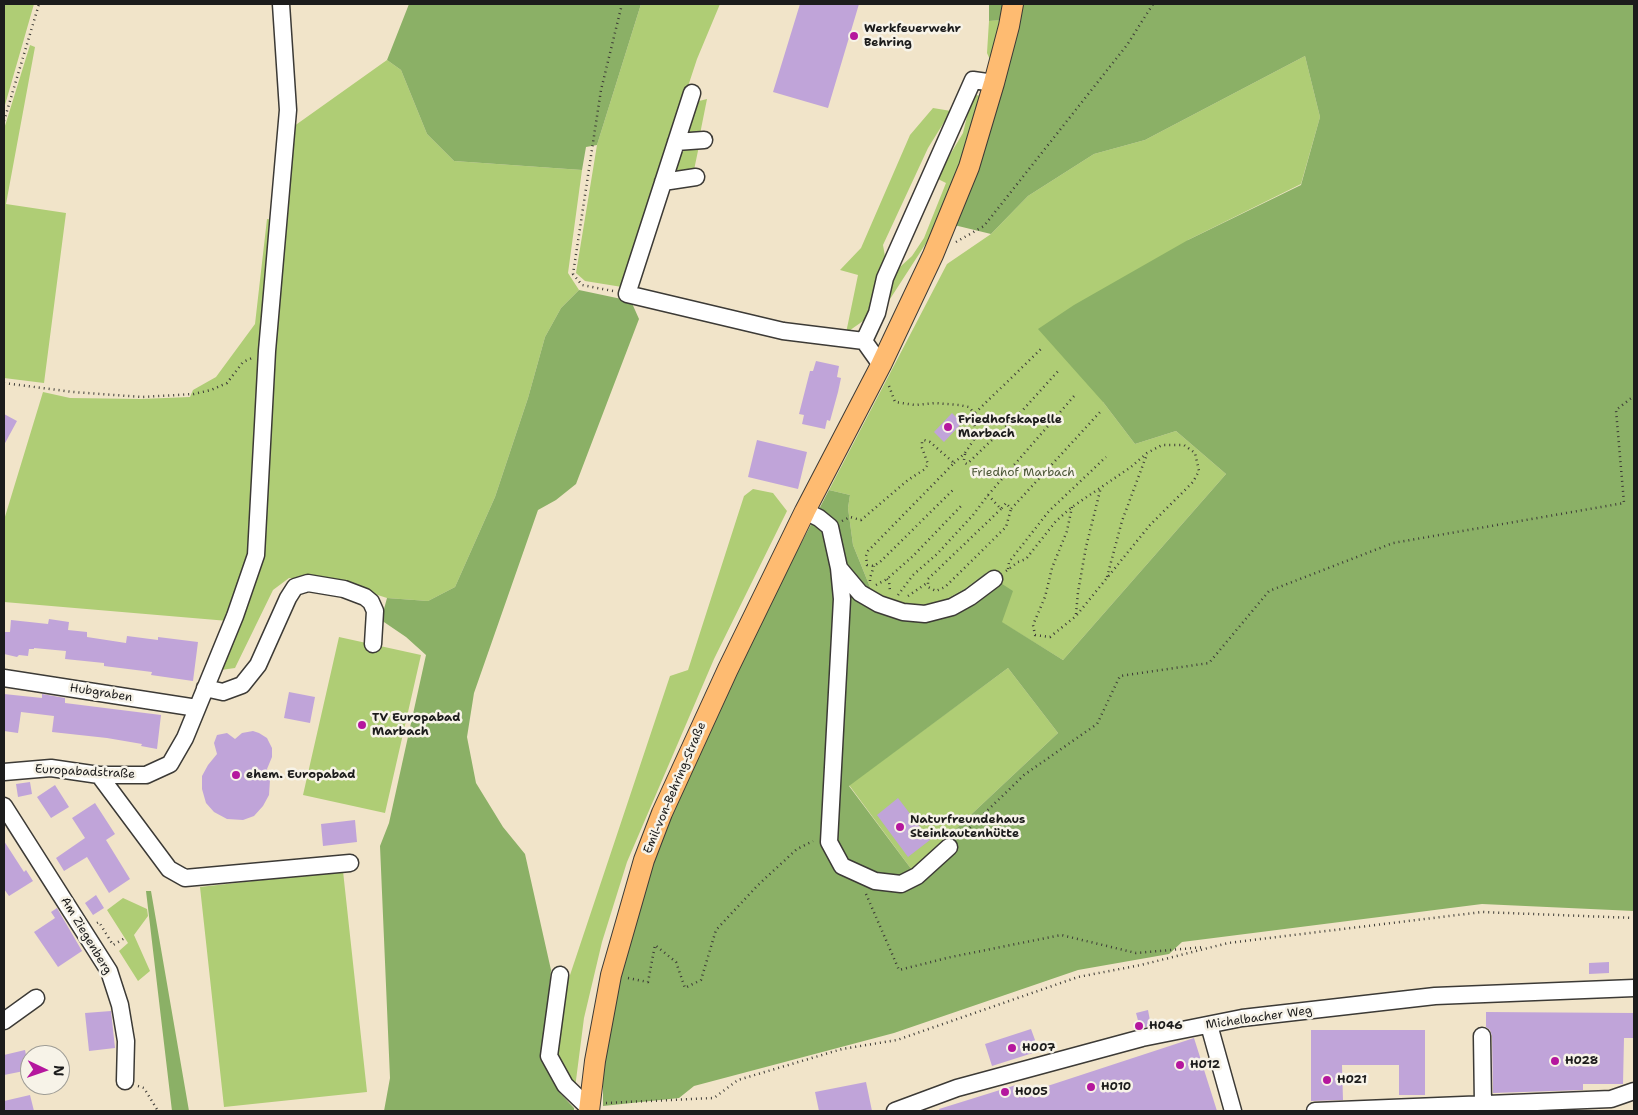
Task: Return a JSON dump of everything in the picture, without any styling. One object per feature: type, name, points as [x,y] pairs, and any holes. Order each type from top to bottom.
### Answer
[{"type":"main road","name":"Emil-von-Behring-Straße","points":[[590,1108],[595,1061],[611,974],[644,860],[662,812],[728,669],[805,512],[881,365],[933,255],[969,167],[994,83],[1013,4]]},
{"type":"street","name":"Europabadstraße","points":[[4,772],[51,768],[99,775],[146,775],[170,764],[185,738],[236,616],[256,556],[267,351],[288,110],[281,4]]},
{"type":"street","points":[[864,341],[877,313],[885,278],[973,80],[994,83]]},
{"type":"street","points":[[692,93],[627,294],[783,331],[864,341],[881,365]]},
{"type":"street","points":[[676,142],[704,140]]},
{"type":"street","points":[[663,182],[696,178]]},
{"type":"street","points":[[805,512],[819,518],[830,527],[839,568],[842,600],[829,842],[842,866],[876,881],[901,884],[917,876],[949,847]]},
{"type":"street","points":[[839,568],[860,593],[879,604],[903,612],[925,614],[952,607],[1001,574]]},
{"type":"street","points":[[205,688],[223,692],[242,684],[258,665],[288,598],[295,587],[308,583],[344,589],[366,597],[371,602],[374,611],[373,644]]},
{"type":"street","name":"Hubgraben","points":[[4,678],[197,708]]},
{"type":"street","points":[[99,775],[169,869],[185,878],[350,863]]},
{"type":"street","name":"Am Ziegenberg","points":[[4,806],[109,971],[120,1005],[126,1041],[125,1081]]},
{"type":"street","points":[[560,975],[549,1056],[565,1085],[590,1108]]},
{"type":"street","name":"Michelbacher Weg","points":[[895,1111],[957,1088],[1142,1038],[1242,1018],[1435,996],[1634,988]]},
{"type":"street","points":[[4,1021],[36,998]]},
{"type":"street","points":[[1209,1025],[1234,1111]]},
{"type":"street","points":[[1482,1036],[1483,1104]]},
{"type":"street","points":[[1315,1111],[1611,1099],[1634,1091]]},
{"type":"path","points":[[4,121],[6,108],[39,4]]},
{"type":"path","points":[[622,4],[601,90],[573,274],[582,285],[627,294]]},
{"type":"path","points":[[933,255],[984,226],[1127,45],[1153,4]]},
{"type":"path","points":[[874,566],[868,565],[866,561],[868,551],[965,453],[976,435],[972,416],[1042,348]]},
{"type":"path","points":[[4,383],[73,392],[142,397],[194,394],[211,390],[227,383],[243,362],[267,351]]},
{"type":"path","points":[[881,365],[895,402],[914,405],[935,403],[959,405],[969,407],[974,414]]},
{"type":"path","points":[[965,453],[964,463],[967,464],[1060,370]]},
{"type":"path","points":[[1011,509],[1006,503],[928,579],[927,583],[904,598],[898,598],[897,596],[913,575],[937,554],[1075,395]]},
{"type":"path","points":[[949,847],[1024,775],[1097,724],[1120,676],[1209,663],[1269,591],[1393,543],[1624,503],[1616,410],[1634,396]]},
{"type":"path","points":[[927,583],[930,590],[945,587],[1006,527],[1011,509],[1101,412]]},
{"type":"path","points":[[830,527],[850,517],[861,520],[908,480],[925,469],[928,464],[922,448],[924,440],[930,442],[954,463]]},
{"type":"path","points":[[1001,574],[1018,562],[1026,559],[1056,521],[1072,507],[1131,467],[1147,453],[1162,445],[1184,446],[1195,453],[1199,471],[1193,482],[1150,525],[1076,616],[1050,637],[1035,635],[1033,625],[1045,596],[1052,568],[1067,531],[1072,507]]},
{"type":"path","points":[[1106,579],[1122,521],[1147,453]]},
{"type":"path","points":[[1001,574],[1048,511],[1106,457]]},
{"type":"path","points":[[1076,616],[1086,547],[1101,486]]},
{"type":"path","points":[[953,490],[923,521],[874,566],[870,584],[880,584],[887,580],[963,504]]},
{"type":"path","points":[[988,496],[1001,509]]},
{"type":"path","points":[[887,580],[889,581],[889,594]]},
{"type":"path","points":[[611,974],[648,982],[655,945],[676,962],[686,988],[701,980],[716,930],[758,885],[797,849],[829,832]]},
{"type":"path","points":[[858,874],[899,970],[951,957],[1061,935],[1136,953],[1212,946],[1482,912],[1634,918]]},
{"type":"path","points":[[98,922],[113,945],[125,938]]},
{"type":"path","points":[[590,1108],[714,1098],[738,1080],[747,1077],[842,1049],[897,1040],[1078,977],[1141,965],[1212,946]]},
{"type":"path","points":[[125,1081],[144,1088],[158,1111]]},
{"type":"green space","points":[[4,4],[34,4],[5,105],[4,105]]},
{"type":"green space","points":[[409,4],[641,4],[597,145],[586,147],[582,170],[454,161],[427,134],[401,70],[387,60]]},
{"type":"green space","points":[[641,4],[720,4],[697,59],[622,287],[585,281],[576,273],[597,145]]},
{"type":"green space","points":[[989,4],[1634,4],[1634,911],[1482,904],[1182,942],[1169,954],[1078,970],[894,1033],[694,1086],[679,1098],[603,1106],[603,1070],[632,912],[706,726],[829,490],[850,495],[848,508],[853,545],[874,597],[893,606],[921,606],[945,600],[966,588],[985,573],[1013,591],[1002,622],[1063,660],[1226,474],[1176,431],[1135,444],[1103,402],[1038,329],[1074,305],[1188,240],[1301,185],[1320,117],[1305,56],[1145,140],[1094,154],[1028,196],[991,234],[954,225],[1015,19],[989,21]],"holes":[[[1008,668],[1058,733],[912,870],[849,786]]]},
{"type":"green space","points":[[1000,20],[991,62],[987,53],[989,21]]},
{"type":"green space","points":[[30,45],[35,47],[6,204],[66,213],[44,383],[4,378],[4,129]]},
{"type":"green space","name":"Friedhof Marbach","points":[[1305,56],[1320,117],[1301,184],[1188,240],[1103,402],[1135,444],[1176,431],[1226,474],[1063,660],[1001,622],[985,573],[966,588],[945,600],[921,606],[893,606],[874,597],[853,545],[848,508],[850,495],[829,490],[947,264],[991,234],[1028,196],[1094,154],[1145,140]]},
{"type":"green space","points":[[387,60],[401,70],[427,134],[454,161],[582,170],[568,273],[579,290],[561,308],[545,337],[528,398],[495,497],[455,587],[428,601],[387,598],[337,582],[289,578],[273,590],[235,668],[221,670],[240,622],[4,602],[4,520],[43,392],[70,398],[141,399],[190,397],[193,390],[216,377],[255,324],[267,219],[276,220],[290,129]]},
{"type":"green space","points":[[975,95],[982,96],[941,220],[881,313],[888,278],[912,256],[924,238],[946,183],[938,179],[942,168],[963,133],[969,108]]},
{"type":"green space","points":[[707,99],[700,134],[687,132],[693,105]]},
{"type":"green space","points":[[933,108],[951,111],[928,148],[883,245],[886,262],[873,314],[846,333],[858,275],[840,270],[861,248],[910,135]]},
{"type":"green space","points":[[699,146],[694,170],[676,171],[673,165],[675,157],[689,147]]},
{"type":"green space","points":[[579,290],[631,301],[639,319],[576,484],[556,500],[538,510],[474,693],[467,737],[476,783],[503,827],[525,854],[551,970],[542,1060],[560,1093],[574,1108],[574,1111],[384,1111],[390,1078],[380,846],[389,823],[426,655],[406,637],[381,620],[387,598],[428,601],[455,587],[495,497],[528,398],[545,337],[561,308]]},
{"type":"green space","points":[[753,489],[773,493],[787,511],[714,659],[627,862],[602,942],[584,1018],[575,1088],[554,1055],[565,977],[569,978],[670,676],[688,670],[744,496]]},
{"type":"green space","name":"TV Europabad Marbach","points":[[339,637],[421,655],[385,813],[303,795]]},
{"type":"green space","points":[[1008,668],[1058,733],[912,870],[849,785]]},
{"type":"green space","points":[[343,871],[367,1092],[224,1107],[200,887]]},
{"type":"green space","points":[[146,891],[151,891],[189,1111],[172,1111]]},
{"type":"green space","points":[[123,898],[147,909],[148,916],[134,935],[150,971],[138,981],[119,951],[128,943],[107,910]]},
{"type":"building","points":[[800,4],[859,4],[828,108],[773,92]]},
{"type":"building","points":[[816,361],[839,366],[837,377],[841,378],[830,421],[827,420],[825,429],[802,424],[804,415],[799,414],[810,371],[813,371]]},
{"type":"building","name":"Friedhofskapelle Marbach","points":[[952,413],[962,423],[944,442],[934,432]]},
{"type":"building","points":[[4,414],[17,421],[4,445]]},
{"type":"building","points":[[757,440],[807,452],[798,489],[748,477]]},
{"type":"building","points":[[49,619],[69,622],[68,630],[87,632],[87,637],[126,643],[127,636],[158,640],[158,637],[198,642],[193,681],[151,675],[152,672],[104,666],[104,663],[65,659],[66,651],[34,648],[29,649],[28,656],[19,655],[17,657],[4,654],[4,632],[10,632],[11,620],[48,624]]},
{"type":"building","points":[[289,692],[315,697],[310,723],[284,718]]},
{"type":"building","points":[[4,694],[42,698],[42,694],[65,698],[65,703],[161,715],[157,749],[141,746],[142,744],[107,738],[52,732],[54,716],[21,712],[18,733],[4,731]]},
{"type":"building","name":"ehem. Europabad","points":[[253,731],[267,738],[272,748],[272,757],[267,769],[270,780],[269,795],[263,806],[254,816],[243,820],[227,819],[214,812],[206,803],[202,789],[202,776],[217,754],[214,743],[217,735],[227,733],[235,739],[242,733]]},
{"type":"building","points":[[30,782],[32,794],[18,797],[16,784]]},
{"type":"building","points":[[55,785],[69,807],[51,818],[37,797]]},
{"type":"building","name":"Naturfreundehaus Steinkautenhütte","points":[[898,798],[930,840],[908,857],[877,815]]},
{"type":"building","points":[[95,803],[115,834],[106,840],[130,879],[109,893],[87,857],[64,871],[56,858],[85,838],[72,818]]},
{"type":"building","points":[[355,820],[357,842],[323,846],[321,824]]},
{"type":"building","points":[[4,841],[24,872],[26,870],[33,881],[9,896],[4,889]]},
{"type":"building","points":[[96,895],[104,908],[93,915],[85,903]]},
{"type":"building","points":[[57,908],[82,951],[58,967],[34,932],[55,918],[51,912]]},
{"type":"building","points":[[1609,962],[1609,973],[1589,974],[1589,963]]},
{"type":"building","points":[[1148,1010],[1151,1026],[1140,1028],[1136,1013]]},
{"type":"building","points":[[111,1011],[115,1048],[89,1051],[85,1013]]},
{"type":"building","name":"H028","points":[[1486,1012],[1634,1013],[1634,1038],[1624,1038],[1623,1084],[1583,1084],[1583,1090],[1493,1093],[1492,1036],[1490,1030],[1486,1027]]},
{"type":"building","name":"H007","points":[[1031,1029],[1039,1051],[992,1066],[985,1044]]},
{"type":"building","name":"H021","points":[[1311,1030],[1425,1030],[1425,1095],[1399,1095],[1399,1065],[1342,1065],[1343,1100],[1311,1101]]},
{"type":"building","points":[[1194,1038],[1217,1111],[940,1111],[939,1109],[1016,1085],[1020,1095]]},
{"type":"building","points":[[20,1051],[20,1072],[4,1075],[4,1055]]},
{"type":"building","points":[[866,1082],[872,1111],[819,1111],[815,1092]]},
{"type":"building","points":[[30,1095],[34,1111],[5,1111],[4,1101]]},
{"type":"place","name":"Werkfeuerwehr Behring","points":[[854,36]]},
{"type":"place","name":"Friedhofskapelle Marbach","points":[[948,427]]},
{"type":"place","name":"TV Europabad Marbach","points":[[362,725]]},
{"type":"place","name":"ehem. Europabad","points":[[236,775]]},
{"type":"place","name":"Naturfreundehaus Steinkautenhütte","points":[[900,827]]},
{"type":"place","name":"H046","points":[[1139,1026]]},
{"type":"place","name":"H007","points":[[1012,1048]]},
{"type":"place","name":"H028","points":[[1555,1061]]},
{"type":"place","name":"H012","points":[[1180,1065]]},
{"type":"place","name":"H021","points":[[1327,1080]]},
{"type":"place","name":"H010","points":[[1091,1087]]},
{"type":"place","name":"H005","points":[[1005,1092]]}]
